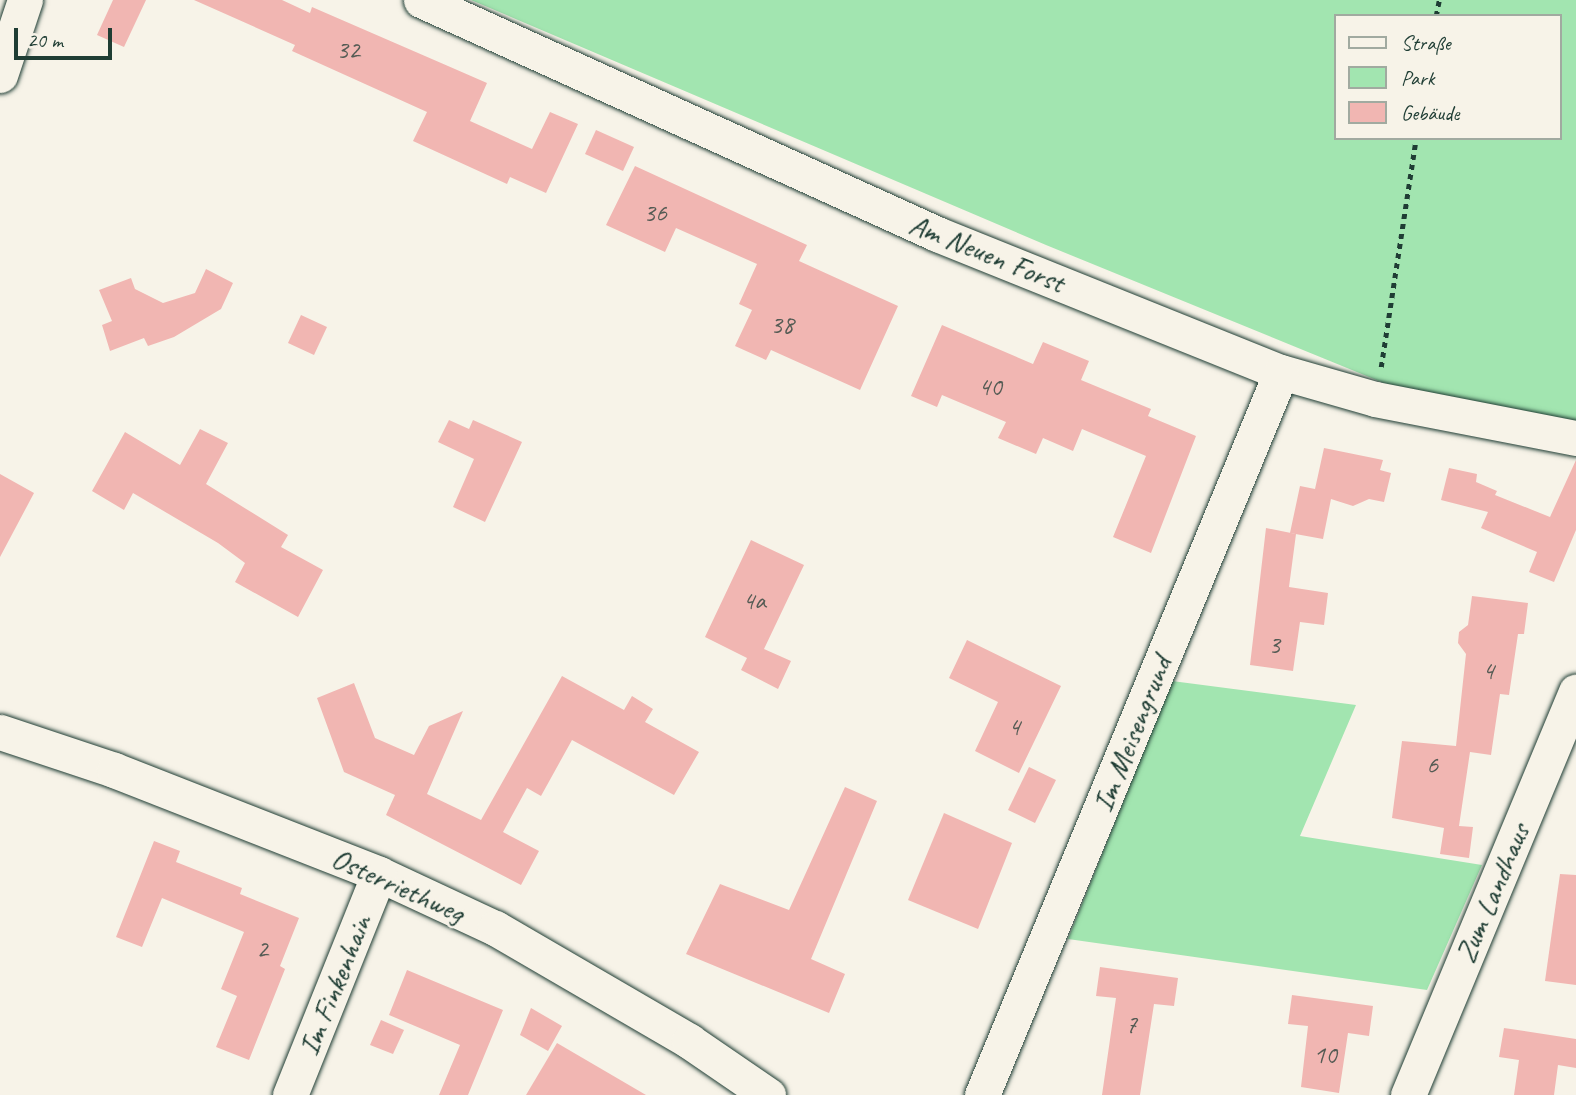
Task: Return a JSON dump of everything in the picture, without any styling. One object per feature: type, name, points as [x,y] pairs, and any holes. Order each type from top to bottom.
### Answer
[{"type":"street","points":[[0,75],[24,0]]},
{"type":"street","name":"Am Neuen Forst","points":[[421,0],[937,234],[1281,372],[1375,399],[1576,438]]},
{"type":"street","name":"Im Meisengrund","points":[[982,1095],[1281,372]]},
{"type":"street","name":"Zum Landhaus","points":[[1408,1095],[1576,692]]},
{"type":"street","name":"Osterriethweg","points":[[0,732],[114,770],[379,874],[495,928],[689,1041],[768,1095]]},
{"type":"street","name":"Im Finkenhain","points":[[290,1095],[379,874]]},
{"type":"path","points":[[1375,399],[1416,140]]},
{"type":"green space","points":[[471,0],[1576,0],[1576,421],[1418,397],[1046,245]]},
{"type":"green space","points":[[1172,681],[1356,705],[1300,836],[1482,865],[1427,990],[1068,939]]},
{"type":"building","points":[[113,0],[146,0],[124,47],[97,35]]},
{"type":"building","points":[[194,0],[282,0],[310,13],[312,7],[487,83],[470,121],[532,149],[550,112],[578,124],[546,193],[510,177],[507,184],[413,141],[427,112],[292,51],[295,45]]},
{"type":"building","points":[[596,130],[634,147],[623,171],[585,154]]},
{"type":"building","points":[[635,166],[807,245],[799,261],[898,306],[860,390],[771,350],[766,360],[735,346],[752,310],[739,304],[757,264],[676,228],[665,252],[606,225]]},
{"type":"building","points":[[206,269],[233,283],[221,309],[174,337],[148,346],[144,338],[110,351],[102,325],[112,321],[99,290],[131,278],[135,289],[163,303],[195,293]]},
{"type":"building","points":[[301,315],[327,327],[314,355],[288,343]]},
{"type":"building","points":[[942,325],[1033,364],[1043,342],[1089,361],[1081,380],[1151,409],[1148,416],[1196,436],[1151,553],[1113,537],[1146,456],[1082,429],[1073,451],[1043,438],[1036,454],[998,438],[1006,422],[942,395],[937,407],[911,396]]},
{"type":"building","points":[[449,420],[469,429],[473,420],[522,442],[485,522],[453,507],[474,459],[438,442]]},
{"type":"building","points":[[200,429],[228,443],[206,484],[288,535],[281,547],[323,570],[298,617],[235,582],[245,563],[218,543],[133,493],[124,510],[92,491],[125,432],[180,465]]},
{"type":"building","points":[[1324,448],[1383,460],[1380,470],[1391,473],[1384,502],[1369,499],[1353,506],[1331,499],[1323,539],[1290,533],[1300,486],[1315,489]]},
{"type":"building","points":[[1576,460],[1576,530],[1554,582],[1529,572],[1537,552],[1481,528],[1488,512],[1441,500],[1449,468],[1477,474],[1476,482],[1497,491],[1495,495],[1550,517]]},
{"type":"building","points":[[0,474],[34,493],[0,557]]},
{"type":"building","points":[[1266,528],[1296,534],[1289,587],[1328,593],[1324,625],[1300,622],[1293,671],[1250,665]]},
{"type":"building","points":[[751,540],[804,565],[764,649],[791,661],[778,689],[741,670],[747,658],[705,637]]},
{"type":"building","points":[[1472,596],[1528,603],[1524,634],[1518,634],[1509,695],[1500,694],[1491,755],[1470,752],[1459,826],[1473,827],[1469,858],[1440,854],[1444,828],[1392,818],[1402,741],[1456,746],[1466,654],[1458,643],[1459,632],[1468,625]]},
{"type":"building","points":[[967,640],[1061,686],[1019,773],[975,751],[998,702],[949,678]]},
{"type":"building","points":[[562,676],[624,710],[632,696],[653,709],[645,722],[699,752],[674,795],[572,740],[541,796],[527,788],[503,832],[539,851],[521,885],[386,815],[395,795],[344,772],[317,698],[354,683],[375,738],[414,755],[429,726],[463,711],[427,794],[481,820]]},
{"type":"building","points":[[1029,767],[1056,780],[1035,823],[1008,810]]},
{"type":"building","points":[[845,787],[877,801],[811,959],[845,974],[829,1013],[686,954],[720,884],[789,910]]},
{"type":"building","points":[[944,813],[1012,843],[978,929],[908,900]]},
{"type":"building","points":[[154,841],[180,851],[176,862],[242,888],[240,894],[299,918],[280,966],[285,969],[249,1060],[216,1047],[237,996],[221,989],[244,932],[162,898],[142,947],[116,937]]},
{"type":"building","points":[[1560,874],[1576,875],[1576,985],[1545,981]]},
{"type":"building","points":[[1100,967],[1178,978],[1174,1006],[1154,1004],[1140,1095],[1102,1095],[1116,998],[1096,996]]},
{"type":"building","points":[[407,970],[503,1010],[468,1095],[439,1095],[460,1045],[389,1015]]},
{"type":"building","points":[[1292,995],[1373,1006],[1369,1036],[1348,1033],[1339,1093],[1301,1087],[1308,1026],[1288,1024]]},
{"type":"building","points":[[531,1008],[562,1026],[548,1051],[520,1035]]},
{"type":"building","points":[[381,1020],[404,1030],[393,1054],[370,1045]]},
{"type":"building","points":[[1504,1028],[1576,1039],[1576,1068],[1558,1065],[1554,1095],[1514,1095],[1519,1060],[1499,1057]]},
{"type":"building","points":[[557,1043],[646,1095],[526,1095]]}]
